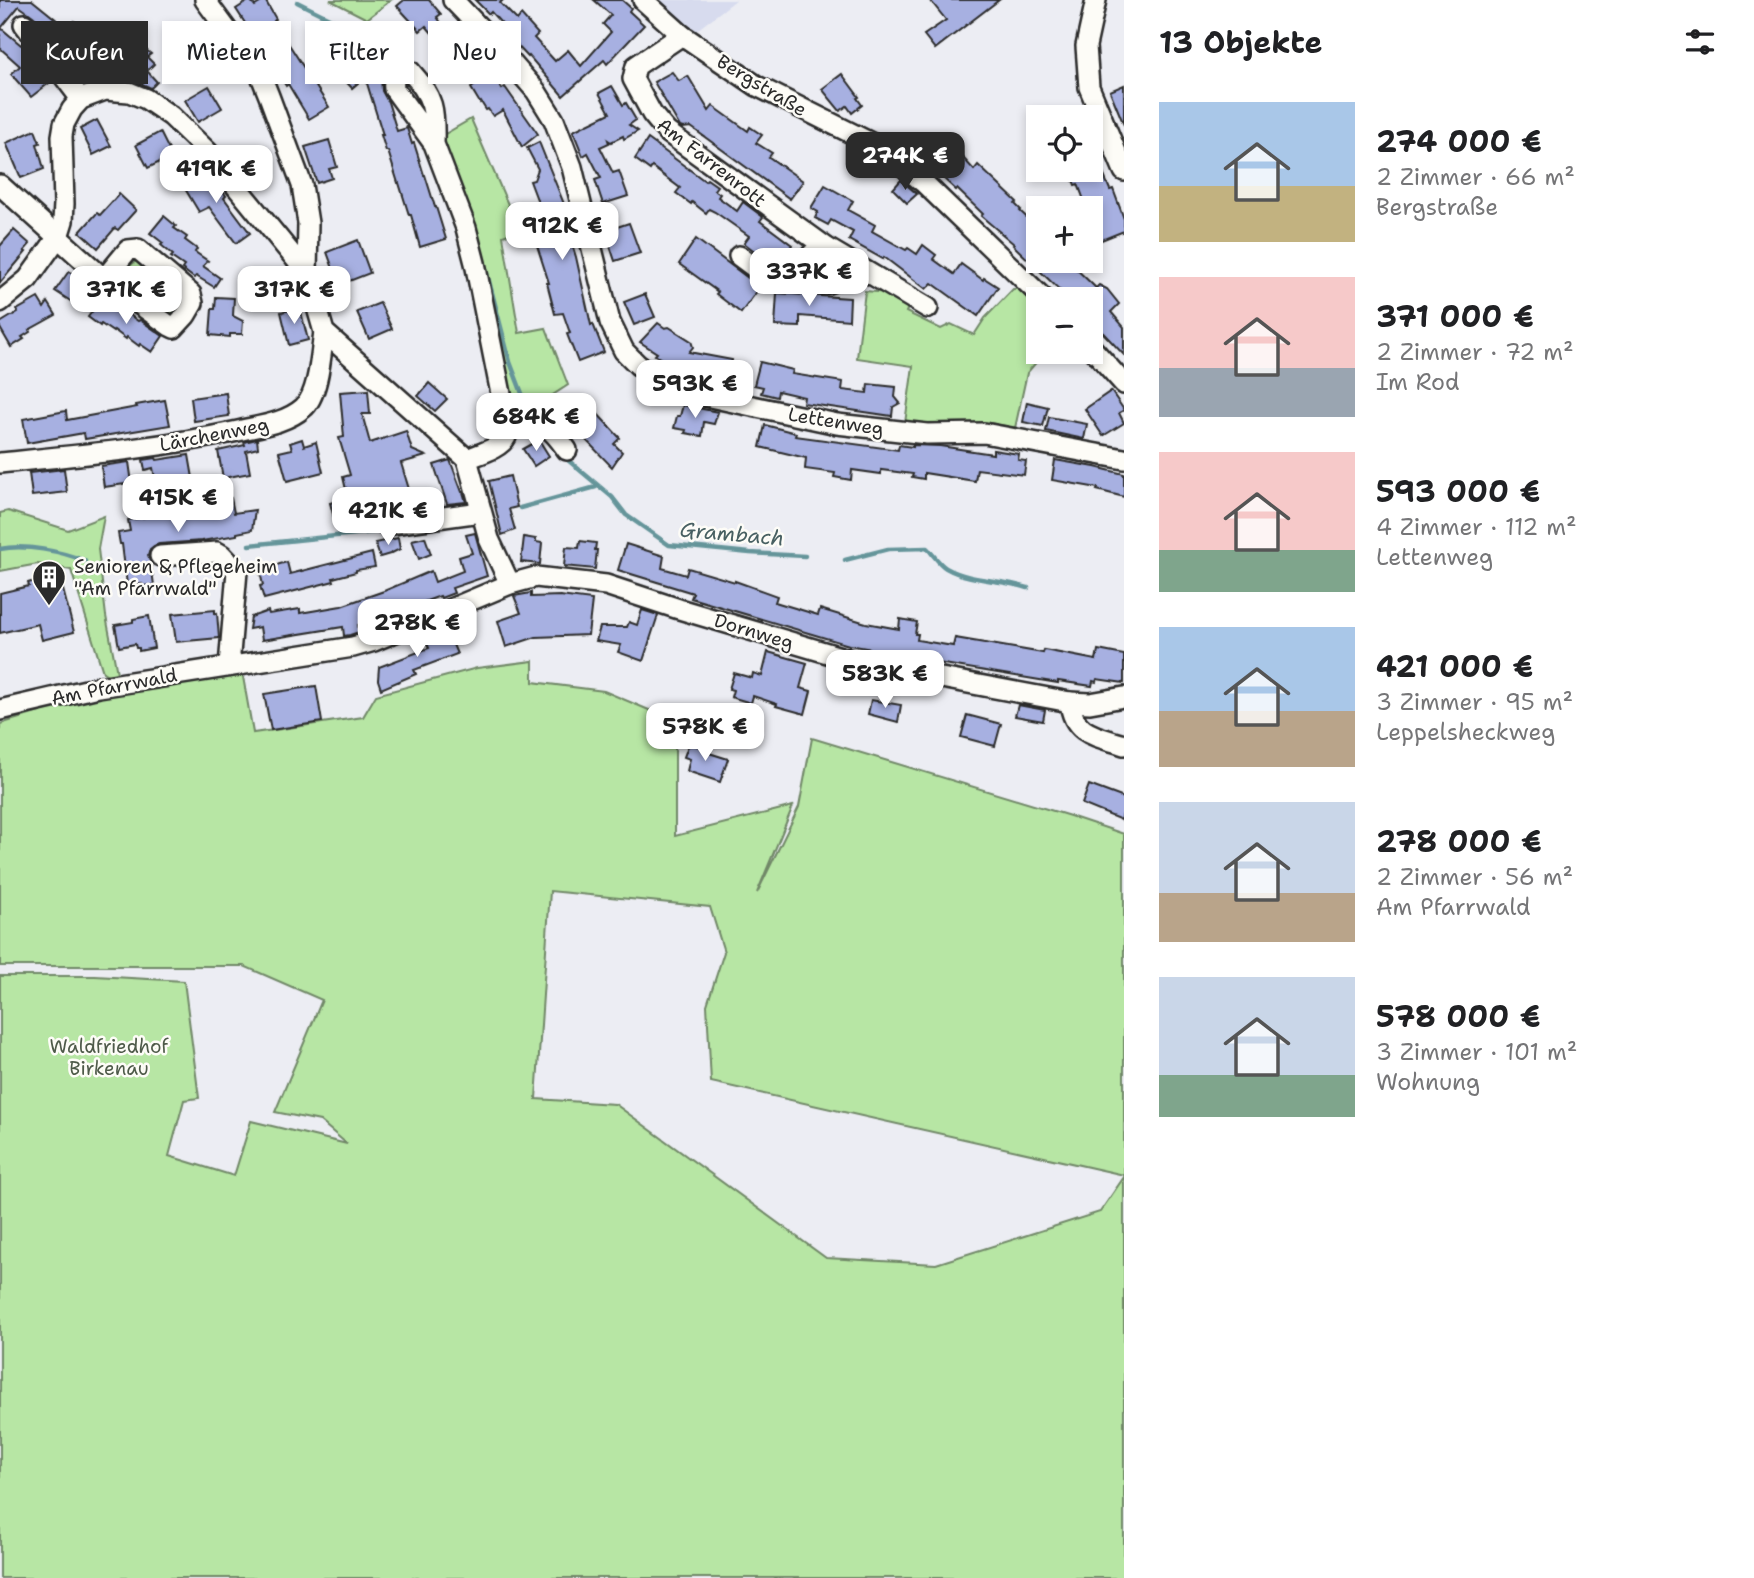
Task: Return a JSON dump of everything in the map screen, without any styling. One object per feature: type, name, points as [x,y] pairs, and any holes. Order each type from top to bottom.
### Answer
[{"type":"street","points":[[205,0],[261,76],[302,185],[309,223],[307,273],[324,332],[467,460],[489,539],[510,584]]},
{"type":"street","name":"Lettenweg","points":[[453,0],[536,91],[554,120],[572,167],[610,322],[624,351],[645,371],[679,389],[837,424],[927,434],[984,433],[1124,459]]},
{"type":"street","name":"Bergstraße","points":[[643,0],[682,36],[757,86],[881,149],[923,182],[1032,287]]},
{"type":"street","points":[[1096,0],[1086,46],[1089,87],[1124,171]]},
{"type":"street","name":"Am Farrenrott","points":[[682,36],[636,66],[633,79],[652,114],[667,132],[834,252],[928,308]]},
{"type":"street","points":[[70,84],[81,99]]},
{"type":"street","points":[[0,302],[29,279],[58,237],[64,204],[61,142],[63,130],[69,113],[81,99],[99,91],[129,92],[146,99],[171,116],[208,152],[307,273]]},
{"type":"street","points":[[434,144],[466,228],[475,262],[507,428],[506,436],[499,444],[467,460]]},
{"type":"street","points":[[0,186],[104,279],[170,326],[174,328],[193,303],[191,294],[138,249],[128,250],[104,279]]},
{"type":"street","points":[[815,251],[834,252],[843,264],[842,270],[833,281],[819,282],[809,272],[808,261],[811,255],[815,251]]},
{"type":"street","points":[[739,256],[769,282],[801,279],[809,272]]},
{"type":"street","name":"Lärchenweg","points":[[0,463],[188,442],[279,420],[303,408],[310,398],[324,332]]},
{"type":"street","points":[[1103,361],[1124,384]]},
{"type":"street","points":[[507,428],[547,425],[567,450]]},
{"type":"street","points":[[385,525],[481,512]]},
{"type":"street","points":[[160,556],[218,552],[237,571],[229,666]]},
{"type":"street","name":"Dornweg","points":[[510,584],[536,577],[606,584],[861,663],[1070,702],[1090,703],[1124,697]]},
{"type":"street","name":"Am Pfarrwald","points":[[0,709],[99,687],[353,647],[374,641],[510,584]]},
{"type":"street","points":[[1070,702],[1071,716],[1082,730],[1124,745]]},
{"type":"shaded area","points":[[656,0],[736,0],[693,33]]},
{"type":"green space","points":[[330,0],[391,0],[367,19]]},
{"type":"green space","points":[[471,119],[519,230],[503,236],[519,333],[546,328],[568,385],[525,413],[517,414],[513,408],[440,137]]},
{"type":"green space","points":[[136,261],[181,295],[185,303],[172,317],[163,315],[122,280],[122,272]]},
{"type":"green space","points":[[1013,289],[1019,289],[1026,295],[1026,364],[1035,364],[1027,373],[1015,428],[990,423],[905,423],[913,366],[857,358],[865,291],[889,293],[910,303],[906,312],[941,329],[951,324],[974,335],[985,318]]},
{"type":"green space","points":[[8,511],[68,530],[104,516],[98,549],[106,616],[117,673],[109,676],[103,672],[71,570],[38,564],[0,571],[0,513]]},
{"type":"green space","name":"Waldfriedhof Birkenau","points":[[533,661],[533,682],[604,691],[675,721],[675,836],[793,806],[757,893],[799,807],[812,738],[1124,834],[1124,1175],[711,1082],[707,1005],[724,952],[710,907],[550,891],[536,1099],[615,1104],[826,1258],[936,1264],[1100,1212],[1124,1177],[1124,1578],[0,1578],[0,976],[95,976],[184,981],[199,1098],[184,1100],[169,1156],[234,1176],[251,1121],[347,1144],[320,1121],[275,1112],[322,1000],[244,966],[0,966],[0,724],[69,703],[118,692],[242,671],[253,733],[363,717],[376,695],[477,668]]},
{"type":"building","points":[[0,0],[32,0],[58,21],[39,21],[19,6],[1,28],[21,45],[21,84],[48,84],[31,97],[11,74],[20,66],[0,48]]},
{"type":"building","points":[[250,0],[255,6],[265,0],[276,19],[244,21],[236,9]]},
{"type":"building","points":[[404,0],[429,0],[441,14],[437,17],[440,21],[428,21],[428,28],[426,26],[420,31],[414,21],[411,21],[397,6]]},
{"type":"building","points":[[475,0],[503,0],[500,3],[517,20],[521,15],[538,34],[534,38],[555,61],[568,50],[581,66],[611,32],[603,24],[611,15],[594,0],[622,0],[644,25],[607,64],[604,60],[563,96],[521,50],[521,21],[499,21],[491,12],[489,14]]},
{"type":"building","points":[[930,0],[999,0],[935,49],[924,35],[946,20]]},
{"type":"building","points":[[291,48],[305,69],[305,84],[314,84],[329,107],[309,119],[288,84],[291,84]]},
{"type":"building","points":[[148,58],[154,64],[148,70]]},
{"type":"building","points":[[148,72],[157,82],[151,88],[142,84],[148,84]]},
{"type":"building","points":[[672,72],[679,81],[688,76],[709,111],[713,106],[748,131],[750,127],[762,135],[756,143],[772,153],[769,157],[803,181],[790,199],[691,127],[680,127],[654,82]]},
{"type":"building","points":[[842,74],[862,105],[852,113],[847,106],[840,111],[822,89]]},
{"type":"building","points":[[367,84],[381,84],[397,131],[407,128],[446,239],[420,247],[411,215],[386,151]]},
{"type":"building","points":[[477,84],[499,84],[502,89],[505,87],[538,134],[522,147],[503,110],[493,116],[480,103],[471,88]]},
{"type":"building","points":[[1124,85],[1124,125],[1110,91]]},
{"type":"building","points":[[209,86],[222,108],[198,122],[185,100]]},
{"type":"building","points":[[612,86],[636,120],[629,125],[638,131],[624,139],[623,136],[611,142],[608,140],[609,143],[600,147],[613,173],[619,171],[628,196],[603,204],[595,180],[601,178],[588,153],[583,156],[573,131],[610,113],[599,93]]},
{"type":"building","points":[[97,120],[111,146],[93,155],[80,129]]},
{"type":"building","points":[[35,130],[44,169],[21,178],[6,143]]},
{"type":"building","points":[[160,132],[172,156],[148,168],[136,145]]},
{"type":"building","points":[[648,139],[705,181],[707,179],[717,186],[714,190],[720,194],[718,197],[737,211],[743,202],[763,217],[760,221],[792,245],[776,267],[765,250],[761,256],[744,243],[749,236],[715,212],[709,209],[706,213],[692,202],[691,204],[676,193],[680,188],[652,167],[650,170],[635,159]]},
{"type":"building","points":[[329,140],[337,167],[329,169],[332,178],[317,183],[305,147]]},
{"type":"building","points":[[539,142],[564,204],[560,206],[576,257],[591,325],[593,324],[604,352],[578,362],[567,334],[570,333],[563,313],[555,314],[549,283],[533,233],[548,229],[530,181],[534,180],[538,169],[527,148]]},
{"type":"building","points":[[958,145],[964,159],[974,170],[978,165],[1017,202],[1015,204],[1026,217],[1026,258],[943,178],[932,156]]},
{"type":"building","points":[[209,172],[250,233],[236,243],[209,207],[199,212],[184,187]]},
{"type":"building","points":[[1103,173],[1110,190],[1113,189],[1124,219],[1124,231],[1103,239],[1103,196],[1082,196],[1078,184],[1075,185],[1074,182],[1103,182]]},
{"type":"building","points":[[901,180],[917,194],[907,203],[893,189]]},
{"type":"building","points":[[825,185],[853,201],[848,210],[875,225],[872,231],[917,254],[923,245],[936,255],[933,259],[954,274],[961,264],[998,287],[978,316],[932,283],[926,289],[884,257],[883,259],[849,240],[853,232],[831,220],[828,225],[815,218],[818,212],[811,208]]},
{"type":"building","points":[[119,194],[136,210],[118,230],[115,228],[98,248],[80,232]]},
{"type":"building","points":[[164,216],[176,226],[174,228],[187,237],[185,240],[197,249],[195,252],[208,261],[203,266],[220,278],[214,287],[182,269],[184,266],[171,257],[173,255],[161,245],[163,243],[150,233]]},
{"type":"building","points":[[629,223],[640,253],[615,261],[605,231]]},
{"type":"building","points":[[14,230],[30,244],[0,283],[0,246]]},
{"type":"building","points":[[696,239],[760,287],[741,313],[716,294],[718,292],[679,264]]},
{"type":"building","points":[[358,240],[370,273],[339,285],[327,252]]},
{"type":"building","points":[[69,271],[86,282],[72,302],[55,291]]},
{"type":"building","points":[[1042,273],[1080,273],[1095,287],[1057,287]]},
{"type":"building","points":[[1103,287],[1119,304],[1111,312],[1124,327],[1124,355],[1103,333]]},
{"type":"building","points":[[777,293],[850,298],[849,320],[800,316],[800,327],[775,326]]},
{"type":"building","points":[[645,294],[655,317],[634,325],[624,302]]},
{"type":"building","points":[[216,297],[234,298],[233,316],[243,321],[242,334],[230,334],[230,337],[210,335]]},
{"type":"building","points":[[38,298],[44,308],[48,302],[56,315],[29,330],[30,332],[22,337],[24,339],[11,347],[0,323]]},
{"type":"building","points":[[101,300],[125,315],[127,313],[140,320],[163,336],[152,352],[114,330],[113,332],[101,324],[100,326],[88,317]]},
{"type":"building","points":[[380,303],[392,329],[369,339],[357,312]]},
{"type":"building","points":[[300,308],[308,340],[289,345],[281,312]]},
{"type":"building","points":[[658,323],[691,341],[693,347],[689,352],[732,360],[727,384],[687,375],[640,342]]},
{"type":"building","points":[[760,362],[793,370],[792,374],[843,382],[842,390],[867,393],[868,384],[896,387],[895,397],[900,403],[893,407],[892,416],[803,403],[804,397],[778,391],[777,397],[761,393],[763,387],[754,385]]},
{"type":"building","points":[[429,383],[447,399],[435,411],[418,396]]},
{"type":"building","points":[[368,390],[370,414],[362,414],[370,443],[406,431],[412,450],[426,456],[401,463],[412,499],[336,525],[330,503],[348,498],[343,477],[350,475],[339,438],[344,437],[340,392]]},
{"type":"building","points":[[1111,391],[1124,410],[1119,413],[1124,423],[1103,436],[1085,409]]},
{"type":"building","points":[[226,393],[229,416],[194,421],[191,398]]},
{"type":"building","points":[[581,396],[620,438],[614,444],[622,452],[612,467],[556,409],[567,399],[571,404]]},
{"type":"building","points":[[165,400],[170,425],[85,439],[84,433],[27,443],[23,419],[66,411],[67,420]]},
{"type":"building","points":[[1027,402],[1048,407],[1043,426],[1023,422]]},
{"type":"building","points":[[683,405],[718,412],[714,424],[704,422],[702,436],[674,428]]},
{"type":"building","points":[[1049,417],[1087,424],[1084,439],[1046,431]]},
{"type":"building","points":[[765,425],[796,433],[795,436],[898,450],[899,445],[913,445],[993,454],[993,450],[1019,454],[1018,460],[1026,461],[1024,475],[977,469],[975,481],[924,473],[924,479],[912,477],[913,474],[881,470],[881,474],[852,470],[851,480],[834,477],[835,473],[805,469],[806,458],[760,447]]},
{"type":"building","points":[[257,439],[258,448],[246,451],[250,473],[223,478],[218,451],[245,445],[244,442]]},
{"type":"building","points":[[302,439],[304,446],[316,442],[323,472],[287,481],[279,452],[292,449],[290,443]]},
{"type":"building","points":[[539,440],[549,456],[534,466],[523,449]]},
{"type":"building","points":[[189,455],[193,478],[156,483],[153,468],[145,470],[143,460]]},
{"type":"building","points":[[450,460],[466,502],[447,504],[434,465]]},
{"type":"building","points":[[1055,460],[1124,474],[1124,497],[1097,490],[1098,488],[1052,480]]},
{"type":"building","points":[[129,462],[132,483],[104,487],[101,466]]},
{"type":"building","points":[[64,469],[67,492],[32,496],[29,473]]},
{"type":"building","points":[[510,476],[517,507],[509,509],[515,530],[502,535],[489,481]]},
{"type":"building","points":[[231,498],[234,513],[255,510],[252,530],[202,541],[154,546],[148,556],[154,585],[127,585],[118,533],[130,531],[128,520],[182,509],[182,513],[211,508],[210,502]]},
{"type":"building","points":[[475,533],[487,576],[452,588],[454,593],[413,606],[412,604],[358,625],[359,632],[350,635],[344,636],[343,627],[262,640],[260,627],[249,629],[251,617],[268,611],[269,614],[300,609],[300,613],[341,606],[431,571],[435,582],[463,571],[459,557],[472,553],[466,535]]},
{"type":"building","points":[[425,537],[431,554],[419,559],[412,540]]},
{"type":"building","points":[[524,537],[542,543],[540,564],[521,562]]},
{"type":"building","points":[[398,538],[400,549],[380,557],[375,543]]},
{"type":"building","points":[[580,541],[596,543],[595,569],[564,566],[566,547],[579,548]]},
{"type":"building","points":[[626,544],[664,556],[662,568],[686,575],[688,568],[735,581],[777,596],[775,602],[818,615],[820,609],[866,623],[899,629],[900,619],[917,622],[917,640],[953,646],[955,638],[1096,660],[1098,650],[1124,655],[1124,683],[1097,679],[1092,686],[1058,683],[849,645],[691,598],[693,593],[618,570]]},
{"type":"building","points":[[372,553],[375,567],[356,570],[333,578],[334,581],[264,599],[260,572],[269,570],[269,567],[287,562],[290,574]]},
{"type":"building","name":"Senioren & Pflegeheim \"Am Pfarrwald\"","points":[[59,574],[74,632],[42,640],[38,624],[0,633],[0,593],[29,586],[28,583]]},
{"type":"building","points":[[531,593],[531,597],[560,596],[592,600],[588,635],[536,637],[506,647],[498,621],[521,613],[514,596]]},
{"type":"building","points":[[215,610],[219,638],[176,642],[172,614]]},
{"type":"building","points":[[642,610],[658,615],[643,661],[618,652],[621,645],[596,641],[600,627],[627,627],[629,622],[637,625]]},
{"type":"building","points":[[149,616],[154,648],[139,651],[135,644],[119,647],[115,625]]},
{"type":"building","points":[[439,627],[443,637],[449,635],[457,654],[414,670],[416,674],[381,689],[378,680],[379,667],[429,648],[423,634]]},
{"type":"building","points":[[768,652],[807,663],[800,688],[811,691],[805,714],[753,696],[751,703],[731,697],[733,690],[729,689],[734,673],[752,678],[753,673],[762,676]]},
{"type":"building","points":[[316,686],[322,722],[271,730],[264,694]]},
{"type":"building","points":[[871,700],[901,705],[898,722],[868,714]]},
{"type":"building","points":[[1018,705],[1045,710],[1043,721],[1015,716]]},
{"type":"building","points":[[967,715],[1001,724],[995,746],[961,737]]},
{"type":"building","points":[[694,745],[728,759],[720,782],[687,771],[690,759],[684,757],[688,746]]},
{"type":"building","points":[[1089,785],[1124,798],[1121,820],[1082,804]]},
{"type":"waterway","name":"Grambach","points":[[297,2],[335,21]]},
{"type":"waterway","name":"Grambach","points":[[482,254],[510,362],[528,409]]},
{"type":"waterway","name":"Grambach","points":[[563,456],[612,497],[626,515],[669,545],[805,556]]},
{"type":"waterway","points":[[520,508],[596,487]]},
{"type":"waterway","points":[[249,545],[384,531]]},
{"type":"waterway","name":"Grambach","points":[[845,560],[888,549],[927,548],[943,566],[956,573],[1028,588]]},
{"type":"waterway","points":[[0,549],[43,549],[85,561]]},
{"type":"place","name":"Senioren & Pflegeheim \"Am Pfarrwald\"","points":[[49,607]]}]
